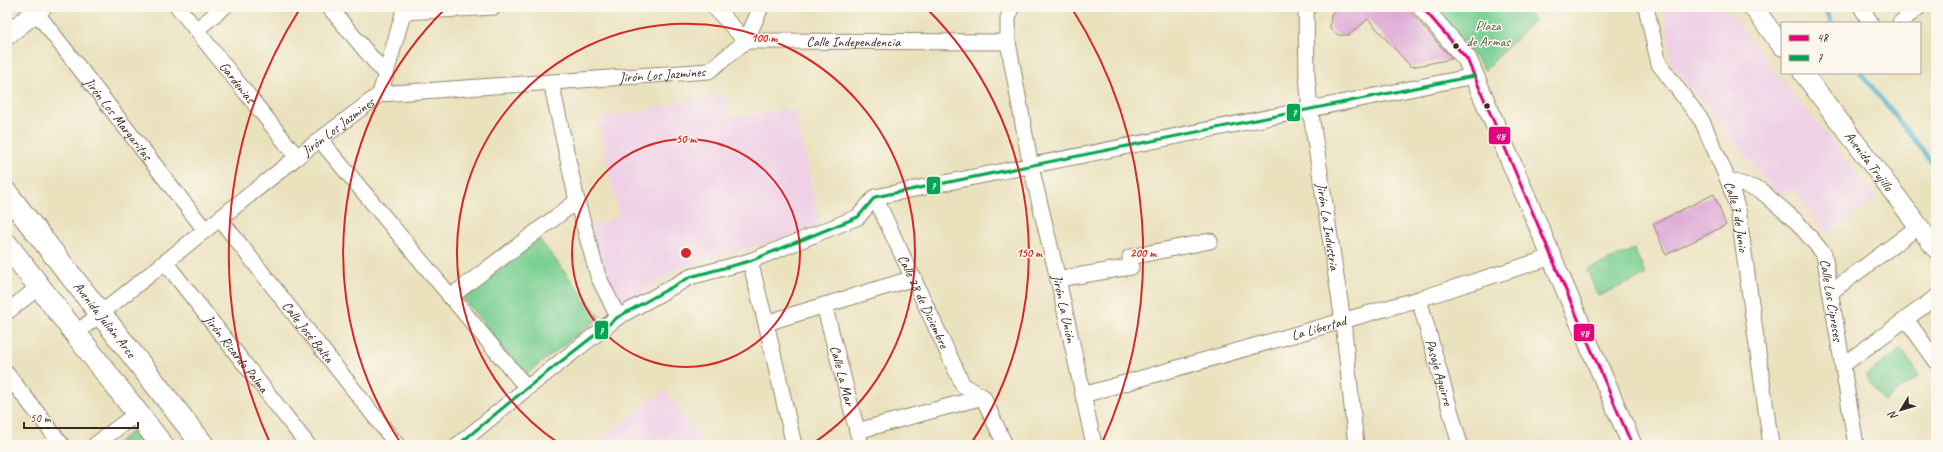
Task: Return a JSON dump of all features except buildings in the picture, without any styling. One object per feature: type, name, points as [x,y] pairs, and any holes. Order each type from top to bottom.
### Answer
[{"type":"main road","name":"Avenida Julián Arce","points":[[7,194],[203,445]]},
{"type":"main road","points":[[7,245],[162,445]]},
{"type":"street","name":"Gardenias","points":[[178,7],[297,157]]},
{"type":"street","points":[[196,30],[224,7]]},
{"type":"street","points":[[328,7],[386,75]]},
{"type":"street","points":[[380,94],[404,10],[494,7]]},
{"type":"street","points":[[714,7],[746,41],[761,7]]},
{"type":"street","name":"Jirón La Unión","points":[[1011,7],[1008,19],[1008,42],[1031,167],[1058,279],[1094,445]]},
{"type":"street","name":"Jirón La Industria","points":[[1306,7],[1307,76],[1310,108],[1343,321],[1356,445]]},
{"type":"street","points":[[1422,7],[1467,58],[1632,445]]},
{"type":"street","name":"Calle 7 de Junio","points":[[1646,7],[1659,64],[1702,121],[1728,180],[1738,210],[1772,445]]},
{"type":"street","points":[[1753,7],[1781,45]]},
{"type":"street","points":[[1861,7],[1869,22]]},
{"type":"street","points":[[1901,22],[1918,7]]},
{"type":"street","points":[[7,35],[37,9]]},
{"type":"street","name":"Jirón Los Margaritas","points":[[37,9],[206,230]]},
{"type":"street","name":"Calle Independencia","points":[[746,41],[1008,42]]},
{"type":"street","name":"Jirón Los Jazmines","points":[[75,334],[99,313],[297,157],[380,94],[709,71],[746,41]]},
{"type":"street","name":"Avenida Trujillo","points":[[1804,74],[1936,249]]},
{"type":"street","points":[[458,445],[527,388],[618,317],[690,276],[750,261],[858,217],[875,197],[1031,167],[1310,108],[1474,76]]},
{"type":"street","points":[[551,82],[577,201],[598,276],[618,317]]},
{"type":"street","points":[[320,140],[527,388]]},
{"type":"street","name":"Calle Los Cipreses","points":[[1728,180],[1760,190],[1797,222],[1824,254],[1856,445]]},
{"type":"street","name":"Calle 28 de Diciembre","points":[[875,197],[963,385],[983,397]]},
{"type":"street","points":[[450,297],[577,201]]},
{"type":"street","name":"Calle José Balta","points":[[220,219],[397,445]]},
{"type":"street","points":[[1831,292],[1919,226]]},
{"type":"street","points":[[1058,279],[1131,267],[1130,257],[1210,241]]},
{"type":"street","name":"La Libertad","points":[[1083,395],[1419,299],[1552,257]]},
{"type":"street","points":[[750,261],[794,445]]},
{"type":"street","name":"Jirón Ricardo Palma","points":[[165,262],[308,445]]},
{"type":"street","points":[[766,323],[914,278]]},
{"type":"street","points":[[7,312],[39,287]]},
{"type":"street","points":[[1843,365],[1936,297]]},
{"type":"street","name":"Pasaje Aguirre","points":[[1419,299],[1460,445]]},
{"type":"street","name":"Calle La Mar","points":[[824,305],[859,438]]},
{"type":"street","points":[[1906,319],[1936,361]]},
{"type":"street","points":[[7,374],[62,445]]},
{"type":"street","points":[[859,438],[983,397],[1005,445]]},
{"type":"street","points":[[95,445],[137,413]]},
{"type":"shaded area","points":[[1665,7],[1724,7],[1877,199],[1826,234],[1793,189],[1778,196],[1671,64]]},
{"type":"shaded area","points":[[724,93],[731,117],[795,108],[820,227],[681,267],[619,307],[602,277],[592,225],[619,217],[598,120]]},
{"type":"shaded area","points":[[664,390],[704,445],[594,445]]},
{"type":"green space","name":"Plaza de Armas","points":[[1434,7],[1523,7],[1535,20],[1485,70]]},
{"type":"green space","points":[[539,239],[600,317],[524,376],[463,298]]},
{"type":"green space","points":[[1634,249],[1646,275],[1598,296],[1587,270]]},
{"type":"green space","points":[[1901,349],[1920,376],[1884,401],[1865,376]]},
{"type":"green space","points":[[135,429],[148,445],[115,445]]},
{"type":"waterway","points":[[1823,7],[1831,22]]},
{"type":"waterway","points":[[1862,74],[1936,167]]},
{"type":"transit line","name":"48","points":[[1422,7],[1467,59],[1632,445]]},
{"type":"transit line","name":"7","points":[[458,445],[527,388],[618,317],[690,277],[750,261],[858,217],[875,197],[1474,76]]}]
